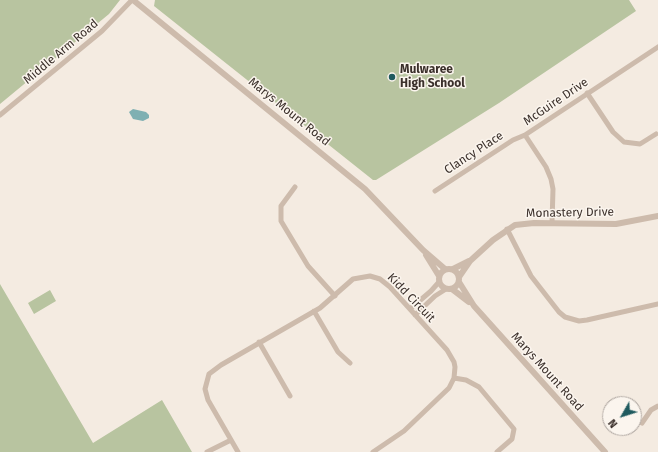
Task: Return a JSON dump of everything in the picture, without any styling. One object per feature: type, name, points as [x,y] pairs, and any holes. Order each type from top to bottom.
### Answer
[{"type":"street","name":"Middle Arm Road","points":[[0,115],[102,31],[132,0]]},
{"type":"street","name":"Marys Mount Road","points":[[132,0],[365,188],[423,250],[445,269]]},
{"type":"street","name":"McGuire Drive","points":[[552,223],[553,189],[551,178],[546,167],[525,135],[658,47]]},
{"type":"street","points":[[588,93],[613,132],[624,142],[640,144],[656,134]]},
{"type":"street","name":"Clancy Place","points":[[435,191],[513,140],[525,135]]},
{"type":"street","points":[[295,187],[281,206],[281,221],[308,266],[334,296]]},
{"type":"street","name":"Monastery Drive","points":[[449,289],[459,279],[470,261],[492,240],[507,229],[524,224],[616,224],[658,216]]},
{"type":"street","points":[[507,229],[532,276],[559,312],[565,317],[579,321],[587,320],[658,304]]},
{"type":"street","name":"Marys Mount Road","points":[[423,250],[439,279],[449,289],[474,306]]},
{"type":"street","name":"Monastery Drive","points":[[453,269],[470,261]]},
{"type":"street","points":[[410,309],[431,291],[445,269],[453,269]]},
{"type":"street","name":"Marys Mount Road","points":[[453,269],[474,306],[605,452]]},
{"type":"street","name":"Kidd Circuit","points":[[238,452],[208,400],[205,389],[207,379],[214,369],[314,311],[354,280],[370,276],[384,282],[451,356],[455,367],[454,378]]},
{"type":"street","points":[[415,315],[435,296],[449,289]]},
{"type":"street","points":[[314,311],[338,352],[350,363]]},
{"type":"street","points":[[259,342],[290,396]]},
{"type":"street","points":[[373,452],[404,430],[449,388],[454,378],[466,380],[479,387],[514,429],[512,439],[497,452]]},
{"type":"street","points":[[642,423],[651,410],[658,406]]},
{"type":"street","points":[[208,452],[231,440]]},
{"type":"green space","points":[[0,0],[120,0],[109,14],[0,104]]},
{"type":"green space","name":"Mulwaree High School","points":[[155,0],[629,0],[636,11],[499,103],[376,180],[373,180],[154,6]]},
{"type":"green space","points":[[0,284],[93,443],[162,400],[192,452],[0,452]]},
{"type":"green space","points":[[50,290],[56,301],[34,314],[28,303]]},
{"type":"water","points":[[133,109],[146,112],[149,115],[149,118],[143,121],[133,119],[129,112]]},
{"type":"place","name":"Mulwaree High School","points":[[392,77]]}]
